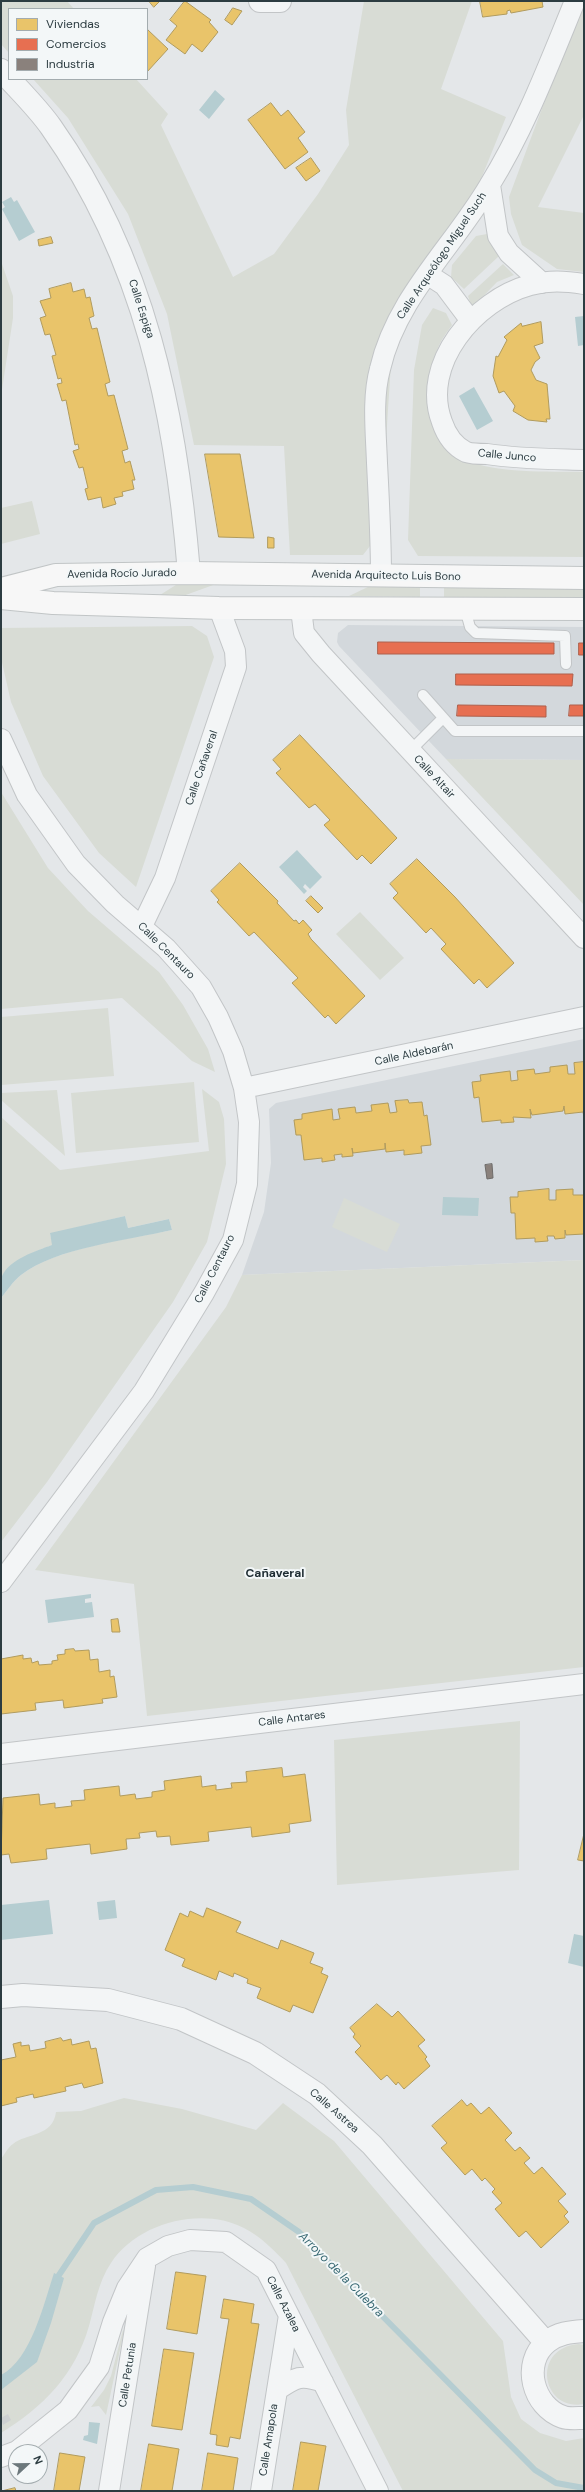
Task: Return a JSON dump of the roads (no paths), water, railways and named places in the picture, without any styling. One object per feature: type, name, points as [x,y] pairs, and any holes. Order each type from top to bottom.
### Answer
[{"type":"main road","name":"Avenida Arquitecto Luis Bono","points":[[189,573],[584,578]]},
{"type":"main road","name":"Avenida Rocío Jurado","points":[[7,595],[56,575],[189,573]]},
{"type":"main road","name":"Avenida Rocío Jurado","points":[[7,595],[53,604],[219,608]]},
{"type":"main road","points":[[219,608],[584,609]]},
{"type":"street","name":"Calle Arqueólogo Miguel Such","points":[[381,576],[375,426],[379,370],[387,343],[398,320],[427,274],[464,224],[490,185],[527,118],[575,1]]},
{"type":"street","name":"Calle Espiga","points":[[1,70],[8,78]]},
{"type":"street","name":"Calle Espiga","points":[[10,80],[51,126],[80,173],[105,216],[140,301],[149,329],[170,422],[185,524],[189,573]]},
{"type":"street","points":[[490,185],[498,236],[509,253],[542,283]]},
{"type":"street","points":[[464,224],[475,225],[498,236]]},
{"type":"street","points":[[427,274],[444,285],[471,321]]},
{"type":"street","name":"Calle Junco","points":[[584,284],[558,280],[529,285],[486,306],[471,321],[446,354],[438,380],[437,409],[447,436],[466,452],[515,458],[584,460]]},
{"type":"street","name":"Calle Cañaveral","points":[[142,926],[165,878],[236,666],[235,651],[219,608]]},
{"type":"street","name":"Calle Altair","points":[[301,609],[304,633],[410,751],[584,938]]},
{"type":"street","name":"Calle Centauro","points":[[1,738],[27,795],[76,864],[115,904],[142,926],[200,987],[218,1017],[233,1051],[244,1088],[249,1122],[247,1184],[233,1240],[204,1293],[144,1391],[1,1582]]},
{"type":"street","name":"Calle Aldebarán","points":[[244,1088],[584,1017]]},
{"type":"street","name":"Calle Antares","points":[[1,1754],[584,1684]]},
{"type":"street","name":"Calle Astrea","points":[[1,1997],[23,1995],[108,2000],[182,2019],[256,2052],[317,2094],[372,2145],[546,2342]]},
{"type":"street","name":"Calle Azalea","points":[[1,2457],[17,2451],[68,2410],[99,2367],[113,2322],[127,2288],[146,2258],[168,2246],[190,2240],[226,2242],[266,2270],[378,2491]]},
{"type":"street","name":"Calle Petunia","points":[[109,2491],[146,2258]]},
{"type":"street","name":"Calle Amapola","points":[[261,2491],[289,2315]]},
{"type":"street","points":[[584,2331],[564,2332],[546,2342],[534,2362],[533,2385],[544,2405],[563,2418],[584,2418]]},
{"type":"street","name":"Calle Amapola","points":[[277,2390],[294,2378],[307,2376],[323,2382]]},
{"type":"lane","points":[[464,609],[470,626],[476,633],[565,636],[566,664]]},
{"type":"lane","points":[[423,695],[455,731],[584,731]]},
{"type":"lane","points":[[410,751],[444,718]]},
{"type":"water","points":[[215,90],[225,99],[209,119],[199,110]]},
{"type":"water","points":[[11,197],[14,202],[17,200],[35,232],[19,241],[2,209],[5,207],[2,202]]},
{"type":"water","points":[[584,316],[584,345],[578,346],[575,317]]},
{"type":"water","points":[[474,387],[493,421],[477,430],[459,396]]},
{"type":"water","points":[[297,850],[322,877],[310,889],[305,884],[303,887],[307,891],[304,894],[279,867]]},
{"type":"water","points":[[443,1197],[479,1198],[478,1216],[442,1215]]},
{"type":"water","points":[[125,1216],[128,1228],[169,1219],[172,1230],[93,1246],[53,1258],[35,1266],[21,1275],[1,1298],[1,1278],[6,1270],[24,1256],[52,1245],[50,1233]]},
{"type":"water","points":[[91,1594],[91,1598],[85,1599],[85,1603],[92,1602],[94,1617],[48,1623],[45,1600]]},
{"type":"water","points":[[49,1900],[53,1934],[1,1940],[1,1905]]},
{"type":"water","points":[[115,1900],[117,1918],[99,1920],[97,1902]]},
{"type":"water","points":[[574,1934],[584,1936],[584,1967],[568,1963]]},
{"type":"water","points":[[54,2273],[64,2278],[51,2323],[37,2362],[1,2390],[1,2375],[11,2368],[21,2357],[35,2330]]},
{"type":"water","points":[[89,2422],[100,2423],[97,2444],[83,2440],[84,2436],[88,2435]]},
{"type":"waterway","name":"Arroyo de la Culebra","points":[[56,2283],[59,2275],[94,2223],[156,2190],[193,2187],[251,2199],[299,2232],[535,2470],[556,2483],[584,2488]]},
{"type":"district","name":"Cañaveral","points":[[275,1574]]}]
